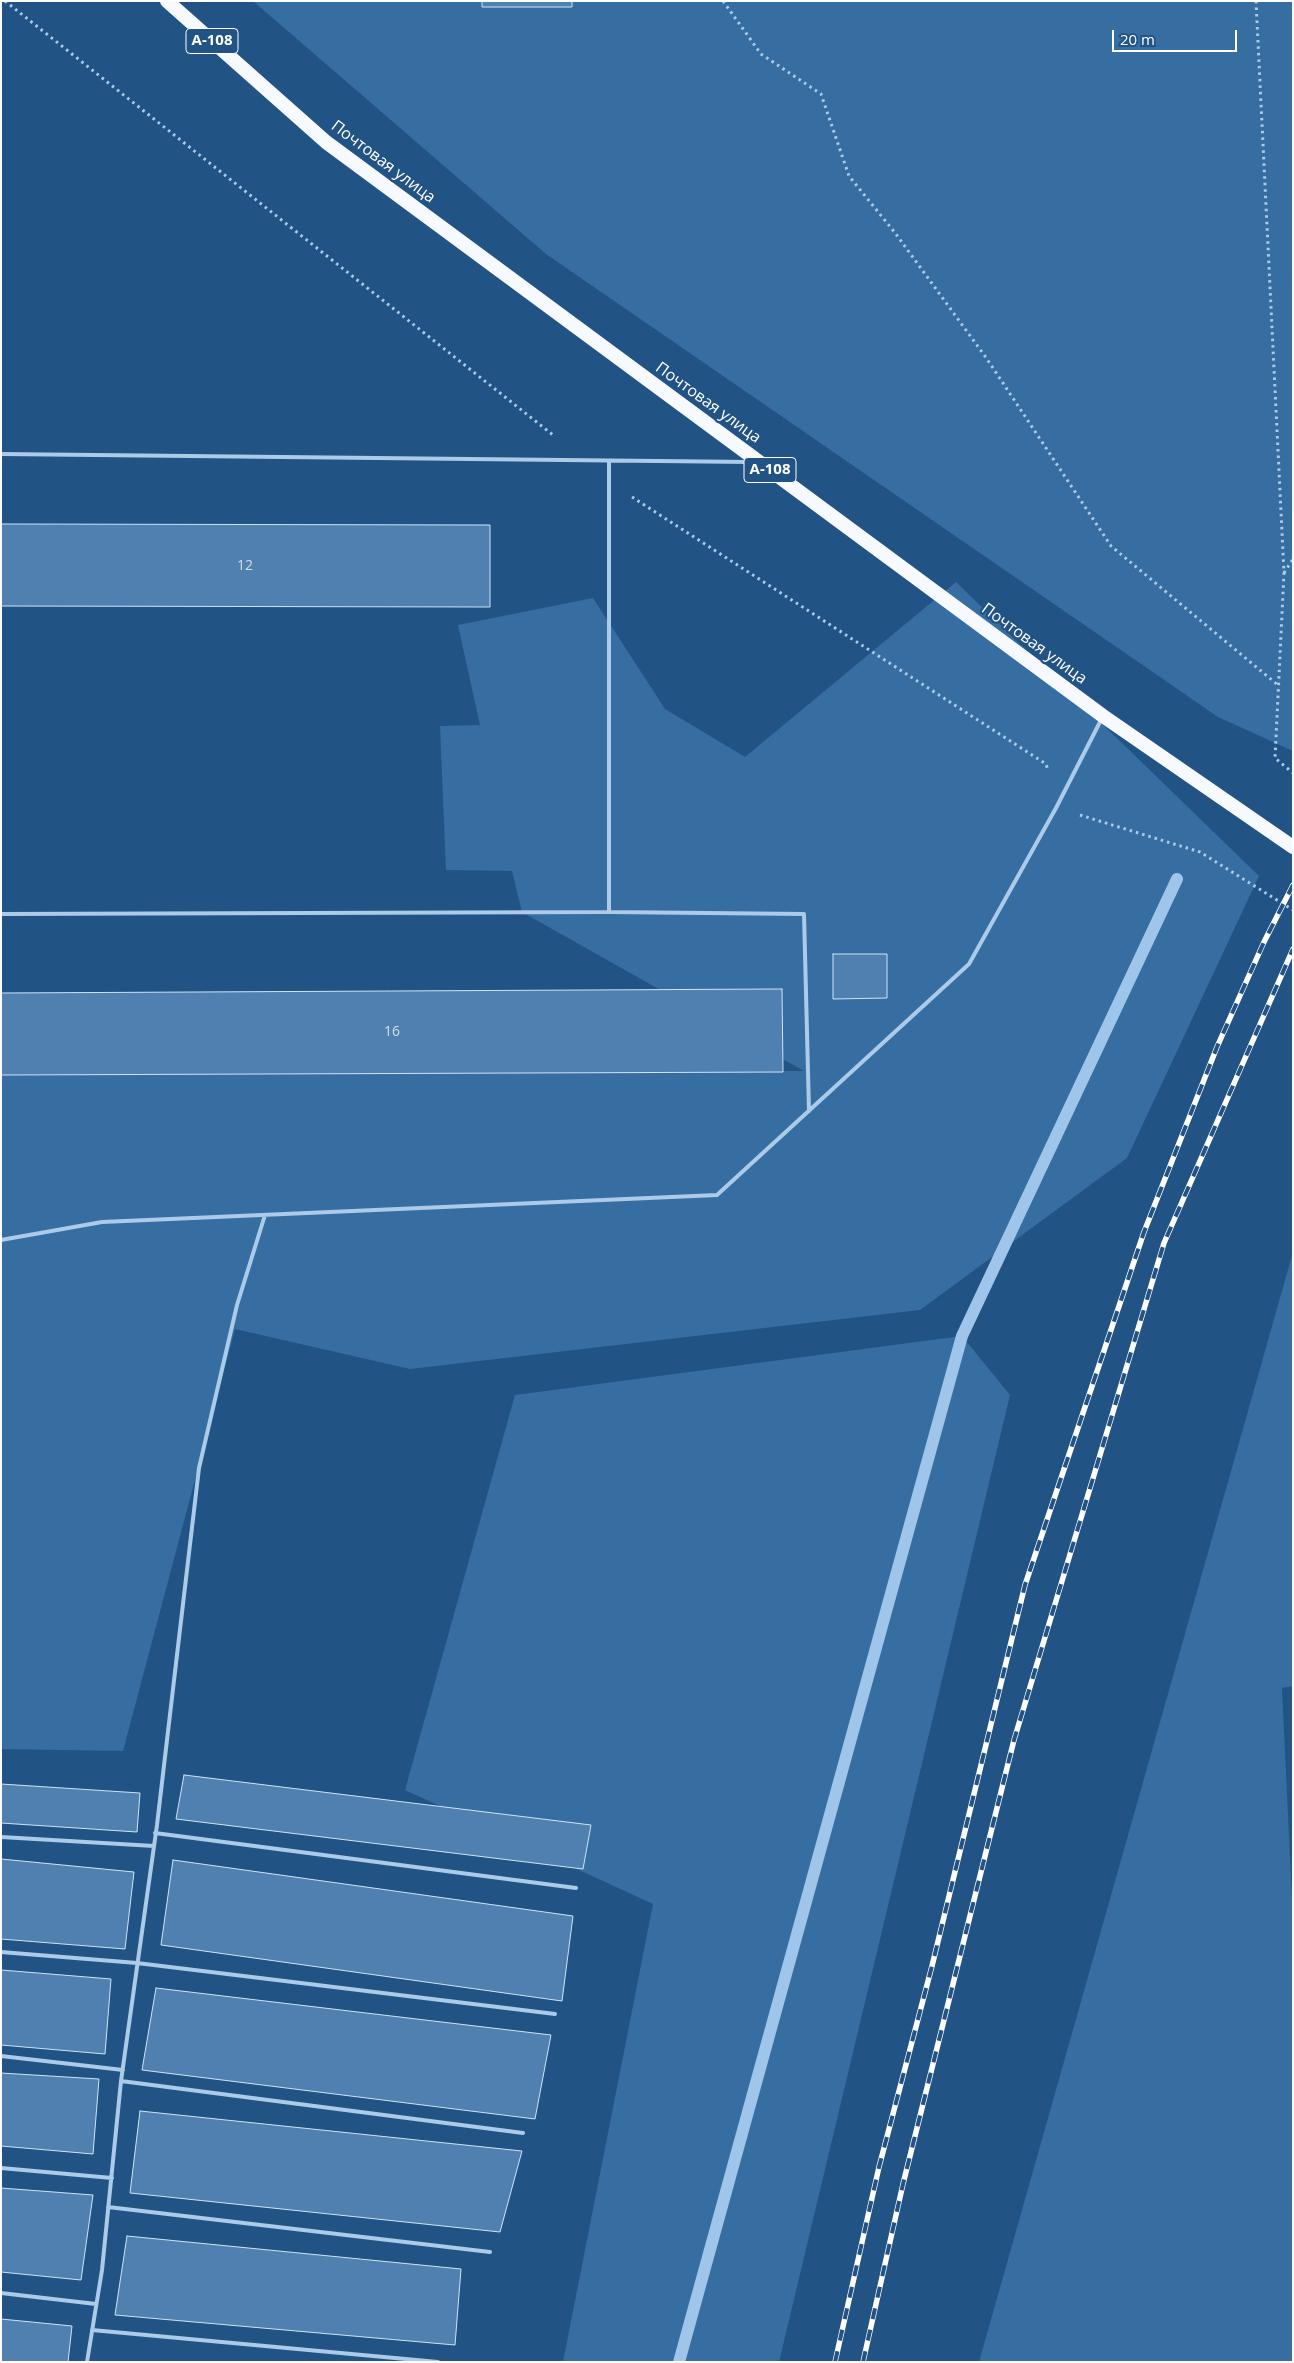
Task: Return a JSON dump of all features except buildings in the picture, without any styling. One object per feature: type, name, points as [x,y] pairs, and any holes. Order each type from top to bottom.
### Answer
[{"type":"highway","name":"Почтовая улица","points":[[167,1],[326,142],[1103,716],[1293,847]]},
{"type":"lane","points":[[1,454],[759,462]]},
{"type":"lane","points":[[609,461],[609,912]]},
{"type":"lane","points":[[1,1240],[102,1222],[717,1195],[969,964],[1056,808],[1103,716]]},
{"type":"lane","points":[[1,914],[609,912],[804,914],[809,1110]]},
{"type":"lane","points":[[87,2362],[102,2270],[121,2081],[156,1833],[198,1468],[237,1305],[265,1215]]},
{"type":"lane","points":[[156,1833],[576,1888]]},
{"type":"lane","points":[[1,1837],[154,1846]]},
{"type":"lane","points":[[1,1952],[138,1963],[554,2014]]},
{"type":"lane","points":[[1,2056],[123,2070]]},
{"type":"lane","points":[[121,2081],[523,2133]]},
{"type":"lane","points":[[1,2168],[112,2178]]},
{"type":"lane","points":[[108,2207],[490,2252]]},
{"type":"lane","points":[[1,2293],[96,2304]]},
{"type":"lane","points":[[92,2330],[438,2362]]},
{"type":"path","points":[[5,1],[585,460]]},
{"type":"path","points":[[723,1],[761,54],[821,94],[849,176],[896,234],[987,359],[1111,546],[1279,686]]},
{"type":"path","points":[[1256,1],[1284,573],[1275,758],[1293,773]]},
{"type":"path","points":[[634,499],[630,496],[1046,764],[1056,808],[1200,852],[1293,910]]},
{"type":"path","points":[[1284,573],[1293,559]]},
{"type":"shaded area","points":[[253,1],[1293,1],[1293,751],[1218,717],[546,254]]},
{"type":"shaded area","points":[[956,582],[1259,876],[1127,1158],[920,1310],[410,1369],[235,1329],[123,1751],[1,1749],[1,1068],[804,1071],[522,912],[512,871],[446,870],[440,726],[480,725],[458,625],[593,598],[665,709],[745,757]]},
{"type":"shaded area","points":[[1293,1252],[1293,1686],[1282,1688],[1293,1920],[1293,2362],[979,2362]]},
{"type":"shaded area","points":[[962,1336],[1010,1395],[779,2362],[563,2362],[653,1904],[405,1790],[515,1395]]},
{"type":"waterway","points":[[679,2362],[962,1336],[1177,879]]},
{"type":"railway","points":[[835,2362],[879,2167],[932,1966],[1025,1585],[1144,1232],[1217,1047],[1264,942],[1293,885]]},
{"type":"railway","points":[[863,2362],[903,2184],[1014,1740],[1164,1243],[1293,949]]}]
